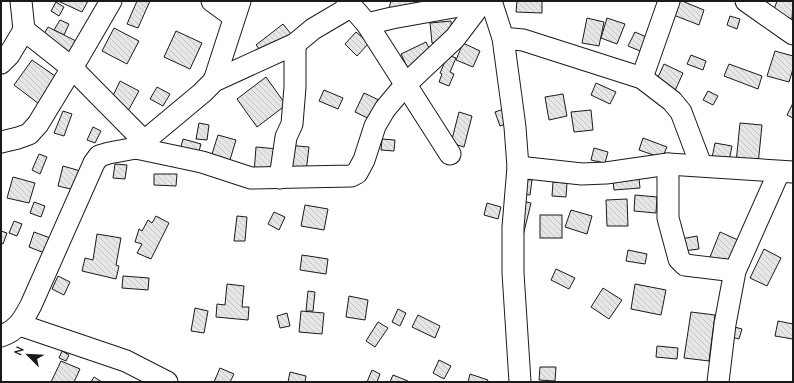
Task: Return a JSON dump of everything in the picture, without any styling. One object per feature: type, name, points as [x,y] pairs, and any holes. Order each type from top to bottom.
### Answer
[{"type":"street","points":[[1,63],[9,55],[24,30],[21,1]]},
{"type":"street","points":[[1,142],[29,134],[38,124],[111,1]]},
{"type":"street","points":[[212,1],[237,9],[214,81]]},
{"type":"street","points":[[24,30],[72,68],[140,144],[251,178],[351,176],[357,173],[364,160],[374,126],[385,109],[406,84],[455,38],[486,1]]},
{"type":"street","points":[[367,24],[486,1]]},
{"type":"street","points":[[486,1],[503,38],[514,120],[518,167],[513,227],[513,273],[520,382]]},
{"type":"street","points":[[642,78],[670,1]]},
{"type":"street","points":[[746,1],[793,34]]},
{"type":"street","points":[[1,336],[7,334],[20,324],[31,305],[94,163],[99,156],[140,144],[202,93],[214,81],[295,44],[313,29],[350,3],[367,24],[450,154]]},
{"type":"street","points":[[503,38],[523,40],[642,78],[672,101],[681,112],[701,165]]},
{"type":"street","points":[[280,178],[286,137],[292,124],[295,87],[295,44]]},
{"type":"street","points":[[518,167],[582,174],[606,173],[668,164],[747,168],[786,172],[735,271],[725,324],[718,382]]},
{"type":"street","points":[[668,164],[668,218],[671,234],[681,262],[685,265],[735,271]]},
{"type":"street","points":[[20,324],[126,362],[167,382]]},
{"type":"building","points":[[58,1],[88,1],[82,12]]},
{"type":"building","points":[[137,1],[150,1],[138,28],[127,24]]},
{"type":"building","points":[[391,1],[415,1],[411,15],[389,8]]},
{"type":"building","points":[[517,1],[542,1],[542,13],[516,12]]},
{"type":"building","points":[[676,1],[682,1],[704,10],[699,25],[671,14]]},
{"type":"building","points":[[777,1],[793,1],[792,19],[773,12]]},
{"type":"building","points":[[56,2],[64,7],[59,16],[51,11]]},
{"type":"building","points":[[730,16],[740,19],[737,29],[727,25]]},
{"type":"building","points":[[587,18],[604,22],[599,46],[582,43]]},
{"type":"building","points":[[607,18],[625,24],[617,44],[601,38]]},
{"type":"building","points":[[60,20],[69,24],[64,35],[54,30]]},
{"type":"building","points":[[451,21],[453,40],[432,43],[430,23]]},
{"type":"building","points":[[283,24],[291,34],[264,55],[256,45]]},
{"type":"building","points":[[48,27],[78,42],[71,54],[41,39]]},
{"type":"building","points":[[114,28],[139,41],[127,64],[102,51]]},
{"type":"building","points":[[176,31],[202,43],[190,69],[164,57]]},
{"type":"building","points":[[356,32],[369,43],[357,56],[345,44]]},
{"type":"building","points":[[635,32],[651,39],[645,53],[628,46]]},
{"type":"building","points":[[426,42],[435,61],[410,73],[401,54]]},
{"type":"building","points":[[463,43],[480,51],[473,67],[456,60]]},
{"type":"building","points":[[775,51],[793,56],[793,69],[789,82],[767,76]]},
{"type":"building","points":[[448,55],[456,58],[450,72],[454,74],[449,86],[439,82],[442,74],[440,73]]},
{"type":"building","points":[[691,55],[706,61],[703,70],[687,64]]},
{"type":"building","points":[[32,60],[58,78],[39,104],[14,85]]},
{"type":"building","points":[[664,64],[683,73],[674,93],[655,84]]},
{"type":"building","points":[[729,64],[762,76],[758,89],[724,76]]},
{"type":"building","points":[[266,77],[286,105],[257,127],[237,99]]},
{"type":"building","points":[[120,81],[139,91],[128,111],[110,102]]},
{"type":"building","points":[[596,83],[616,92],[610,104],[591,95]]},
{"type":"building","points":[[157,87],[170,94],[163,106],[150,99]]},
{"type":"building","points":[[324,90],[343,98],[338,109],[319,101]]},
{"type":"building","points":[[708,91],[718,96],[713,105],[703,100]]},
{"type":"building","points":[[364,93],[381,101],[372,120],[355,112]]},
{"type":"building","points":[[563,94],[567,116],[549,120],[545,97]]},
{"type":"building","points":[[793,103],[793,118],[787,115]]},
{"type":"building","points":[[504,109],[509,123],[500,126],[495,112]]},
{"type":"building","points":[[591,110],[593,130],[574,132],[571,112]]},
{"type":"building","points":[[63,111],[72,114],[64,136],[54,133]]},
{"type":"building","points":[[459,112],[472,116],[464,147],[451,143]]},
{"type":"building","points":[[199,123],[209,125],[207,140],[196,139]]},
{"type":"building","points":[[740,123],[762,125],[758,165],[736,163]]},
{"type":"building","points":[[93,127],[101,131],[95,143],[87,140]]},
{"type":"building","points":[[218,135],[236,140],[230,160],[212,154]]},
{"type":"building","points":[[643,138],[667,147],[662,158],[639,150]]},
{"type":"building","points":[[183,139],[201,144],[197,158],[179,153]]},
{"type":"building","points":[[382,139],[395,140],[394,151],[381,150]]},
{"type":"building","points":[[715,143],[732,146],[729,161],[712,158]]},
{"type":"building","points":[[287,145],[309,147],[306,172],[285,170]]},
{"type":"building","points":[[256,147],[278,149],[276,175],[254,173]]},
{"type":"building","points":[[594,148],[608,152],[605,163],[591,160]]},
{"type":"building","points":[[39,154],[47,157],[40,174],[32,170]]},
{"type":"building","points":[[115,164],[127,165],[125,179],[113,178]]},
{"type":"building","points":[[63,166],[84,172],[79,191],[58,186]]},
{"type":"building","points":[[154,174],[177,174],[176,186],[154,185]]},
{"type":"building","points":[[13,177],[35,183],[29,203],[7,198]]},
{"type":"building","points":[[639,178],[640,188],[614,190],[613,180]]},
{"type":"building","points":[[522,179],[532,180],[530,195],[520,194]]},
{"type":"building","points":[[553,182],[567,183],[566,197],[552,196]]},
{"type":"building","points":[[635,195],[657,197],[656,213],[634,211]]},
{"type":"building","points":[[627,199],[628,226],[607,226],[606,200]]},
{"type":"building","points":[[522,201],[531,203],[522,240]]},
{"type":"building","points":[[34,202],[45,206],[41,217],[30,213]]},
{"type":"building","points":[[487,203],[501,207],[498,219],[484,215]]},
{"type":"building","points":[[305,205],[328,209],[324,230],[301,226]]},
{"type":"building","points":[[571,210],[592,216],[587,234],[565,227]]},
{"type":"building","points":[[274,212],[285,217],[279,230],[268,224]]},
{"type":"building","points":[[540,215],[562,215],[562,238],[540,238]]},
{"type":"building","points":[[156,216],[169,223],[151,259],[137,253],[142,244],[135,242],[139,229],[142,231],[148,220],[152,223]]},
{"type":"building","points":[[237,216],[247,217],[245,241],[234,241]]},
{"type":"building","points":[[14,221],[22,224],[17,236],[9,233]]},
{"type":"building","points":[[1,231],[7,233],[3,244],[1,243]]},
{"type":"building","points":[[34,232],[53,239],[47,254],[29,247]]},
{"type":"building","points":[[720,232],[738,240],[726,270],[708,262]]},
{"type":"building","points":[[97,234],[121,238],[116,265],[119,266],[116,279],[82,271],[85,258],[93,260]]},
{"type":"building","points":[[697,236],[699,249],[683,251],[681,239]]},
{"type":"building","points":[[764,249],[781,258],[767,286],[750,278]]},
{"type":"building","points":[[628,250],[647,254],[645,264],[626,261]]},
{"type":"building","points":[[302,255],[328,259],[326,274],[300,270]]},
{"type":"building","points":[[556,269],[575,278],[569,289],[551,280]]},
{"type":"building","points":[[58,276],[70,282],[64,295],[52,289]]},
{"type":"building","points":[[123,276],[149,278],[148,290],[122,288]]},
{"type":"building","points":[[227,284],[244,286],[242,307],[249,307],[248,320],[216,317],[217,304],[225,305]]},
{"type":"building","points":[[635,284],[666,290],[661,315],[631,309]]},
{"type":"building","points":[[603,288],[622,300],[609,319],[591,307]]},
{"type":"building","points":[[308,291],[315,292],[313,311],[306,311]]},
{"type":"building","points":[[349,296],[368,300],[365,320],[346,317]]},
{"type":"building","points":[[195,308],[208,311],[204,333],[191,331]]},
{"type":"building","points":[[398,309],[406,313],[400,326],[392,322]]},
{"type":"building","points":[[301,311],[324,313],[322,334],[299,332]]},
{"type":"building","points":[[691,312],[715,315],[709,361],[684,358]]},
{"type":"building","points":[[287,313],[290,326],[280,328],[277,316]]},
{"type":"building","points":[[418,315],[440,326],[435,338],[412,327]]},
{"type":"building","points":[[778,321],[793,324],[793,339],[775,336]]},
{"type":"building","points":[[378,322],[388,328],[375,347],[366,341]]},
{"type":"building","points":[[731,326],[742,329],[739,339],[728,336]]},
{"type":"building","points":[[657,346],[678,348],[677,359],[656,357]]},
{"type":"building","points":[[62,351],[69,355],[66,361],[59,358]]},
{"type":"building","points":[[439,360],[451,366],[444,379],[433,373]]},
{"type":"building","points":[[61,361],[80,369],[74,382],[51,382]]},
{"type":"building","points":[[540,367],[556,367],[555,381],[539,380]]},
{"type":"building","points":[[220,368],[234,374],[230,382],[214,382]]},
{"type":"building","points":[[372,370],[380,374],[377,382],[367,382]]},
{"type":"building","points":[[290,372],[306,376],[305,382],[288,382]]},
{"type":"building","points":[[470,374],[488,380],[487,382],[468,382]]},
{"type":"building","points":[[393,375],[408,381],[390,382]]},
{"type":"building","points":[[94,377],[102,382],[91,382]]}]
